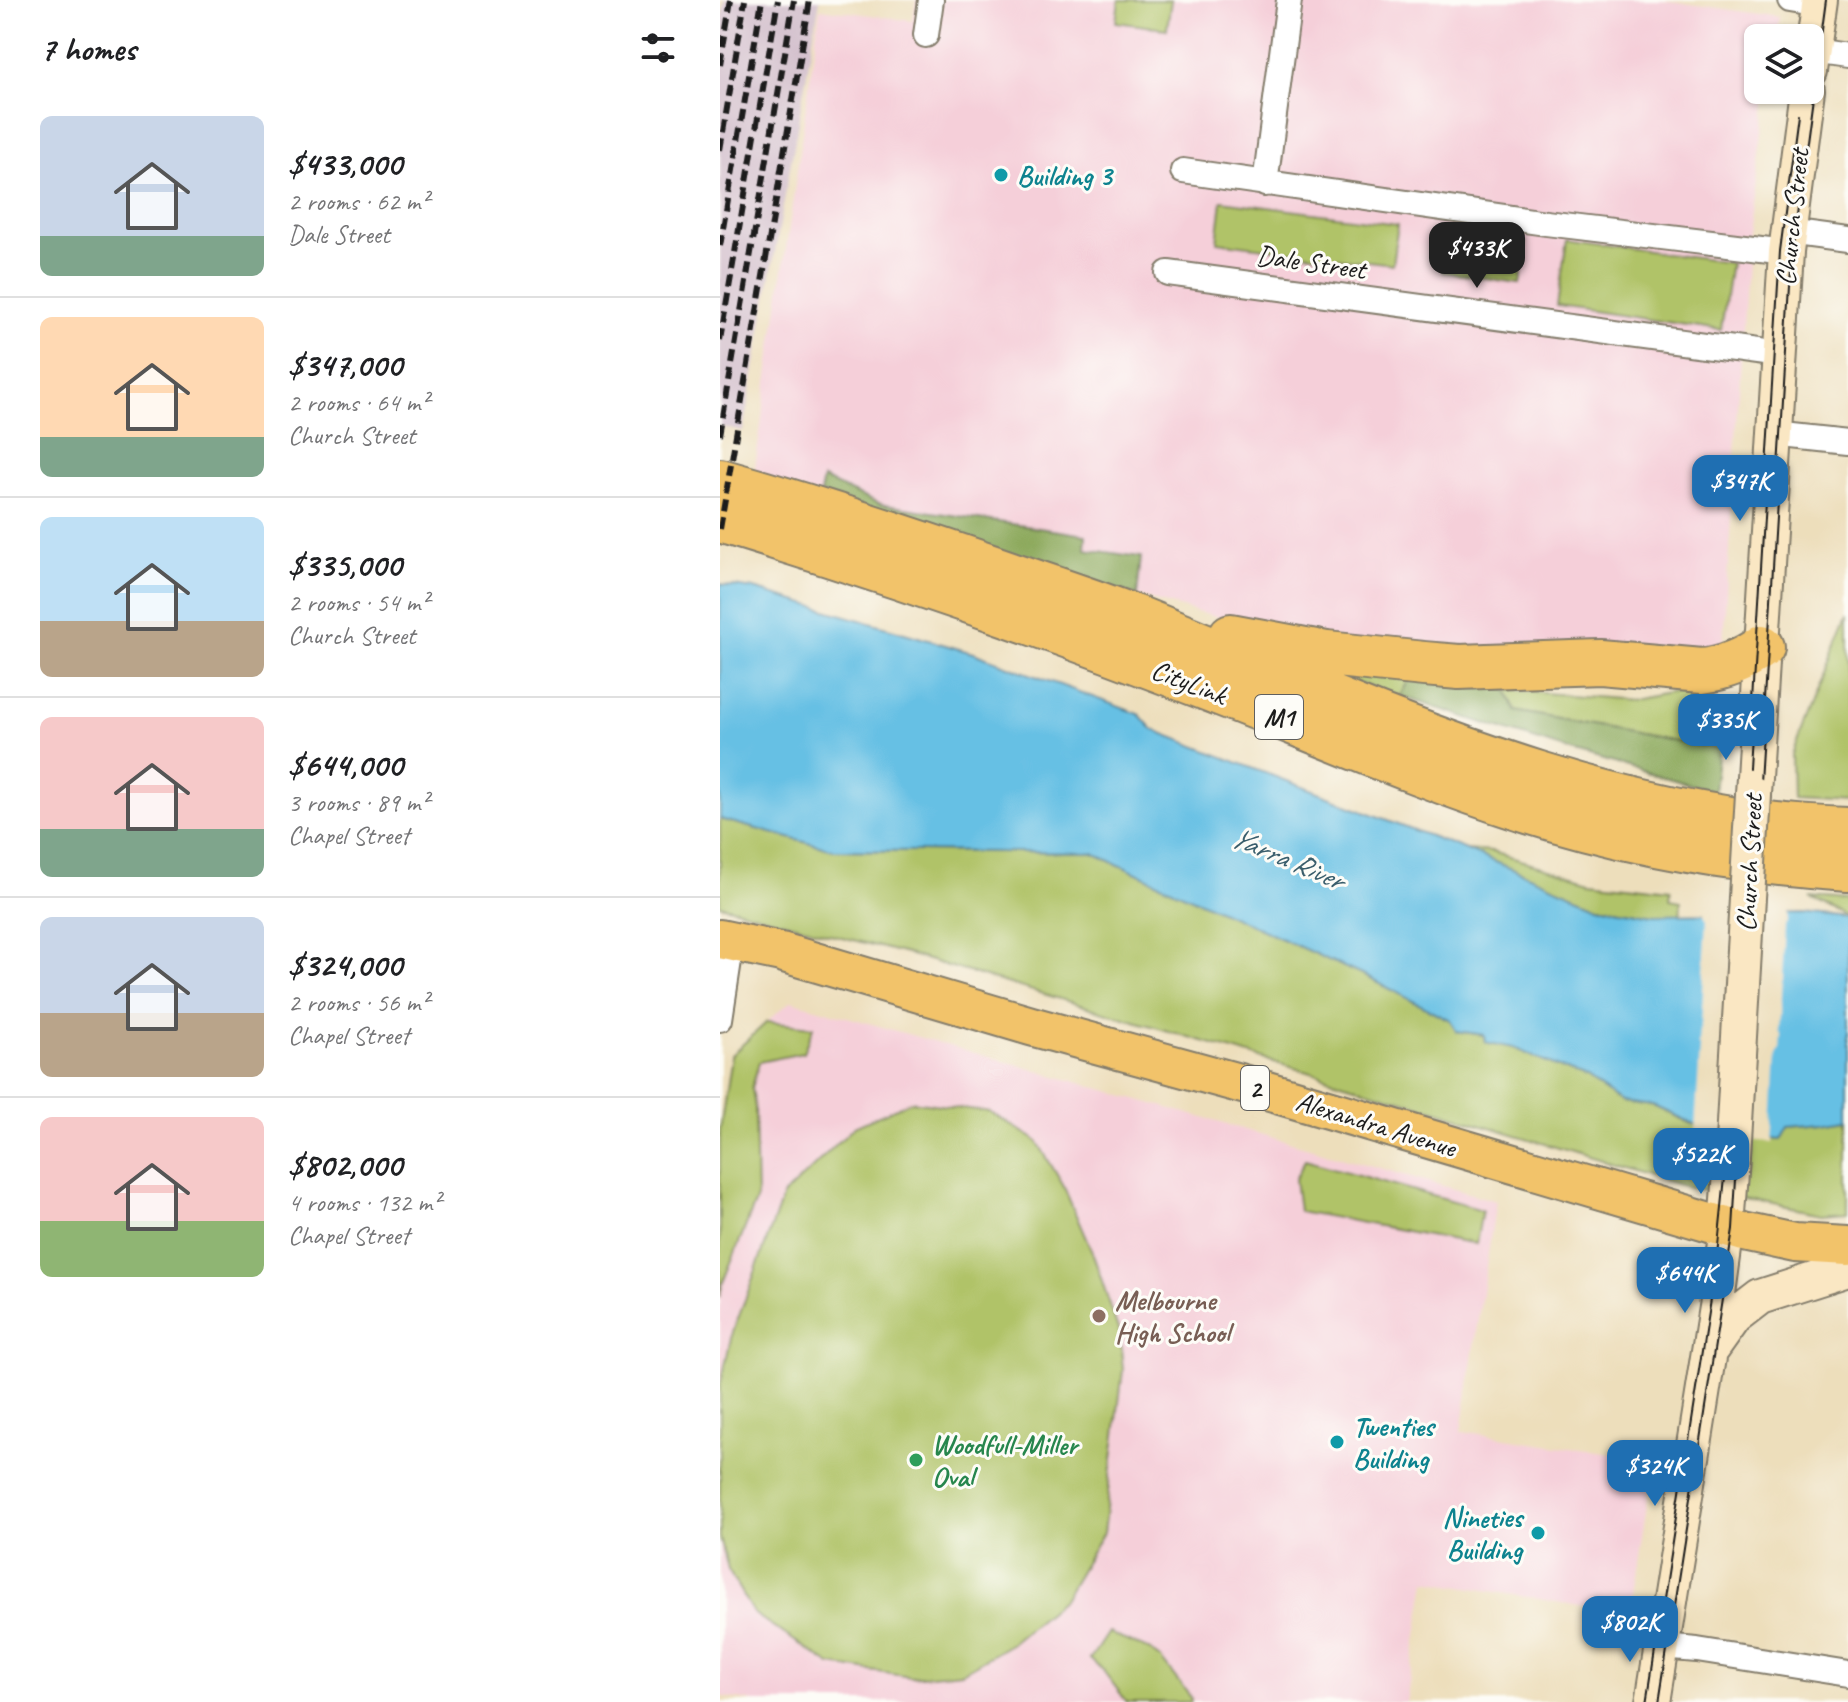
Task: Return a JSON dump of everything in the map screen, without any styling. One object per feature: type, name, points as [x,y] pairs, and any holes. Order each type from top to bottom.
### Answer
[{"type":"highway","name":"M1","points":[[720,481],[891,533],[1135,617],[1475,754],[1655,805],[1775,824],[1848,830]]},
{"type":"highway","name":"CityLink","points":[[720,520],[882,570],[1039,625],[1520,809],[1676,848],[1798,866],[1848,869]]},
{"type":"highway","points":[[1135,617],[1327,654],[1459,667],[1580,662],[1702,671],[1721,669],[1762,647]]},
{"type":"main road","points":[[1810,2],[1810,24]]},
{"type":"main road","name":"Church Street","points":[[1653,1702],[1727,1227],[1779,355],[1787,242],[1805,104]]},
{"type":"main road","name":"Alexandra Avenue","points":[[726,940],[781,952],[1031,1026],[1250,1086],[1727,1227],[1773,1239],[1848,1246]]},
{"type":"main road","points":[[1709,1352],[1734,1317],[1760,1297],[1848,1269]]},
{"type":"street","points":[[926,35],[931,0]]},
{"type":"street","points":[[1265,184],[1289,0]]},
{"type":"street","points":[[1824,59],[1848,56]]},
{"type":"street","points":[[1183,171],[1561,225],[1787,242],[1848,240]]},
{"type":"street","name":"Dale Street","points":[[1168,273],[1779,355]]},
{"type":"street","points":[[1774,434],[1848,442]]},
{"type":"street","points":[[720,1019],[726,940]]},
{"type":"street","points":[[1662,1647],[1848,1674]]},
{"type":"shaded area","points":[[725,0],[820,0],[743,431],[720,426],[720,29]]},
{"type":"shaded area","points":[[916,0],[1662,0],[1780,17],[1779,24],[1744,24],[1744,104],[1767,104],[1749,233],[1723,643],[1705,658],[1424,655],[1276,633],[1137,596],[754,475],[820,8],[913,21]]},
{"type":"shaded area","name":"Melbourne High School","points":[[791,1001],[1496,1201],[1461,1431],[1654,1461],[1629,1618],[1609,1614],[1609,1611],[1426,1580],[1406,1702],[754,1702],[720,1696],[720,1172],[744,1042]]},
{"type":"green space","points":[[1119,0],[1171,0],[1167,29],[1116,22]]},
{"type":"green space","points":[[1222,201],[1398,224],[1392,264],[1217,242]]},
{"type":"green space","points":[[1448,232],[1526,242],[1520,283],[1443,272]]},
{"type":"green space","points":[[1567,239],[1731,263],[1721,330],[1557,306]]},
{"type":"green space","points":[[823,479],[878,504],[1086,535],[1085,549],[1141,557],[1137,596],[820,493]]},
{"type":"green space","points":[[1848,613],[1848,801],[1793,798],[1792,754]]},
{"type":"green space","points":[[1358,674],[1409,680],[1400,696],[1354,682]]},
{"type":"green space","points":[[1409,680],[1508,690],[1516,711],[1719,749],[1714,791],[1564,749],[1400,696]]},
{"type":"green space","points":[[1706,686],[1721,722],[1719,749],[1515,711],[1508,690],[1630,700]]},
{"type":"green space","points":[[720,819],[834,850],[1093,853],[1368,978],[1450,1020],[1457,1031],[1484,1035],[1485,1042],[1513,1048],[1586,1078],[1621,1102],[1653,1106],[1691,1124],[1780,1140],[1788,1127],[1848,1120],[1848,1212],[1821,1214],[1680,1185],[914,956],[720,905]]},
{"type":"green space","points":[[1466,850],[1492,852],[1591,880],[1671,889],[1670,899],[1681,901],[1680,915],[1653,915],[1599,905]]},
{"type":"green space","points":[[1811,898],[1848,901],[1848,917]]},
{"type":"green space","points":[[767,1022],[813,1027],[803,1053],[759,1062],[752,1088],[757,1198],[720,1297],[720,1130],[731,1055]]},
{"type":"green space","name":"Woodfull-Miller Oval","points":[[912,1101],[990,1112],[1037,1141],[1063,1185],[1094,1257],[1120,1335],[1123,1370],[1103,1533],[1063,1600],[1007,1646],[962,1672],[911,1677],[831,1665],[753,1613],[728,1570],[720,1538],[720,1387],[731,1338],[783,1196],[854,1127]]},
{"type":"green space","points":[[1305,1160],[1482,1210],[1476,1244],[1299,1211],[1295,1179]]},
{"type":"green space","points":[[1108,1632],[1148,1649],[1160,1658],[1192,1699],[1191,1702],[1127,1702],[1090,1659]]},
{"type":"water","name":"Yarra River","points":[[720,584],[754,589],[973,653],[1139,714],[1153,730],[1464,849],[1599,905],[1653,915],[1804,913],[1848,918],[1848,1120],[1788,1127],[1781,1140],[1719,1135],[1653,1106],[1621,1102],[1586,1078],[1513,1048],[1485,1042],[1484,1035],[1457,1031],[1450,1020],[1368,978],[1093,853],[834,850],[720,819]]},
{"type":"pier","points":[[1788,909],[1772,1143],[1718,1139],[1695,1130],[1707,920],[1705,910]]},
{"type":"tram line","points":[[1659,1702],[1733,1229],[1792,253],[1826,0]]},
{"type":"tram line","points":[[1749,768],[1780,251],[1798,114]]},
{"type":"tram line","points":[[1647,1702],[1717,1255],[1731,1071]]},
{"type":"railway","points":[[720,65],[731,0]]},
{"type":"railway","points":[[720,150],[745,0]]},
{"type":"railway","points":[[720,246],[762,0]]},
{"type":"railway","points":[[720,341],[778,0]]},
{"type":"railway","points":[[720,435],[794,0]]},
{"type":"railway","points":[[720,529],[810,0]]},
{"type":"place","name":"Building 3","points":[[1001,175]]},
{"type":"place","name":"Melbourne High School","points":[[1099,1316]]},
{"type":"place","name":"Twenties Building","points":[[1337,1442]]},
{"type":"place","name":"Woodfull-Miller Oval","points":[[916,1460]]},
{"type":"place","name":"Nineties Building","points":[[1538,1533]]}]
